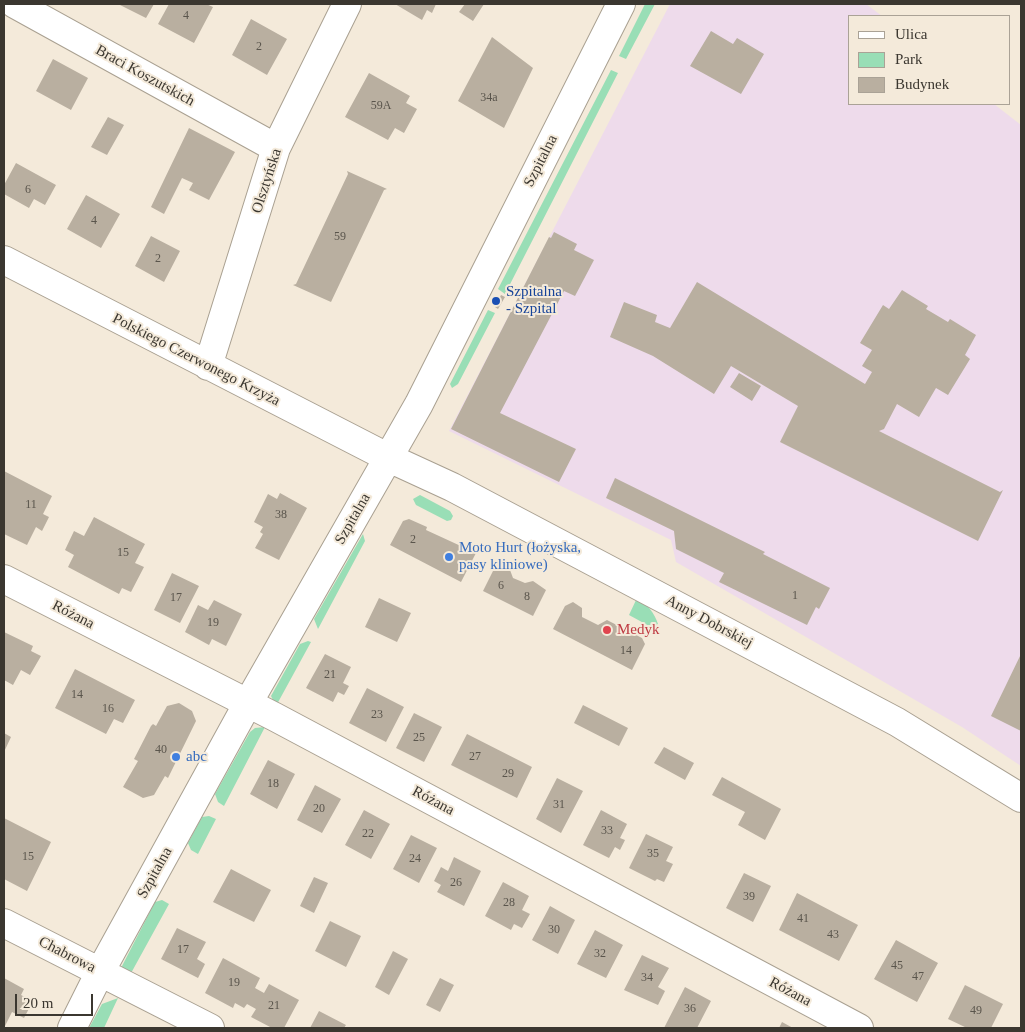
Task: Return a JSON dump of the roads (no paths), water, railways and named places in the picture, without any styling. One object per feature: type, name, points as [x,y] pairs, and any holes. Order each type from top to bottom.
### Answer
[{"type":"street","name":"Braci Koszutskich","points":[[15,4],[276,148]]},
{"type":"street","name":"Olsztyńska","points":[[208,366],[276,148],[347,4]]},
{"type":"street","name":"Szpitalna","points":[[72,1028],[100,972],[248,703],[419,404],[621,4]]},
{"type":"street","name":"Polskiego Czerwonego Krzyża","points":[[4,260],[389,458]]},
{"type":"street","name":"Anny Dobrskiej","points":[[389,458],[452,488],[898,722],[1021,798]]},
{"type":"street","name":"Różana","points":[[4,579],[248,703],[859,1028]]},
{"type":"street","name":"Chabrowa","points":[[4,923],[210,1028]]},
{"type":"place","name":"Szpitalna - Szpital","points":[[496,301]]},
{"type":"place","name":"Moto Hurt (łożyska, pasy kliniowe)","points":[[449,557]]},
{"type":"place","name":"Medyk","points":[[607,630]]},
{"type":"place","name":"abc","points":[[176,757]]}]
